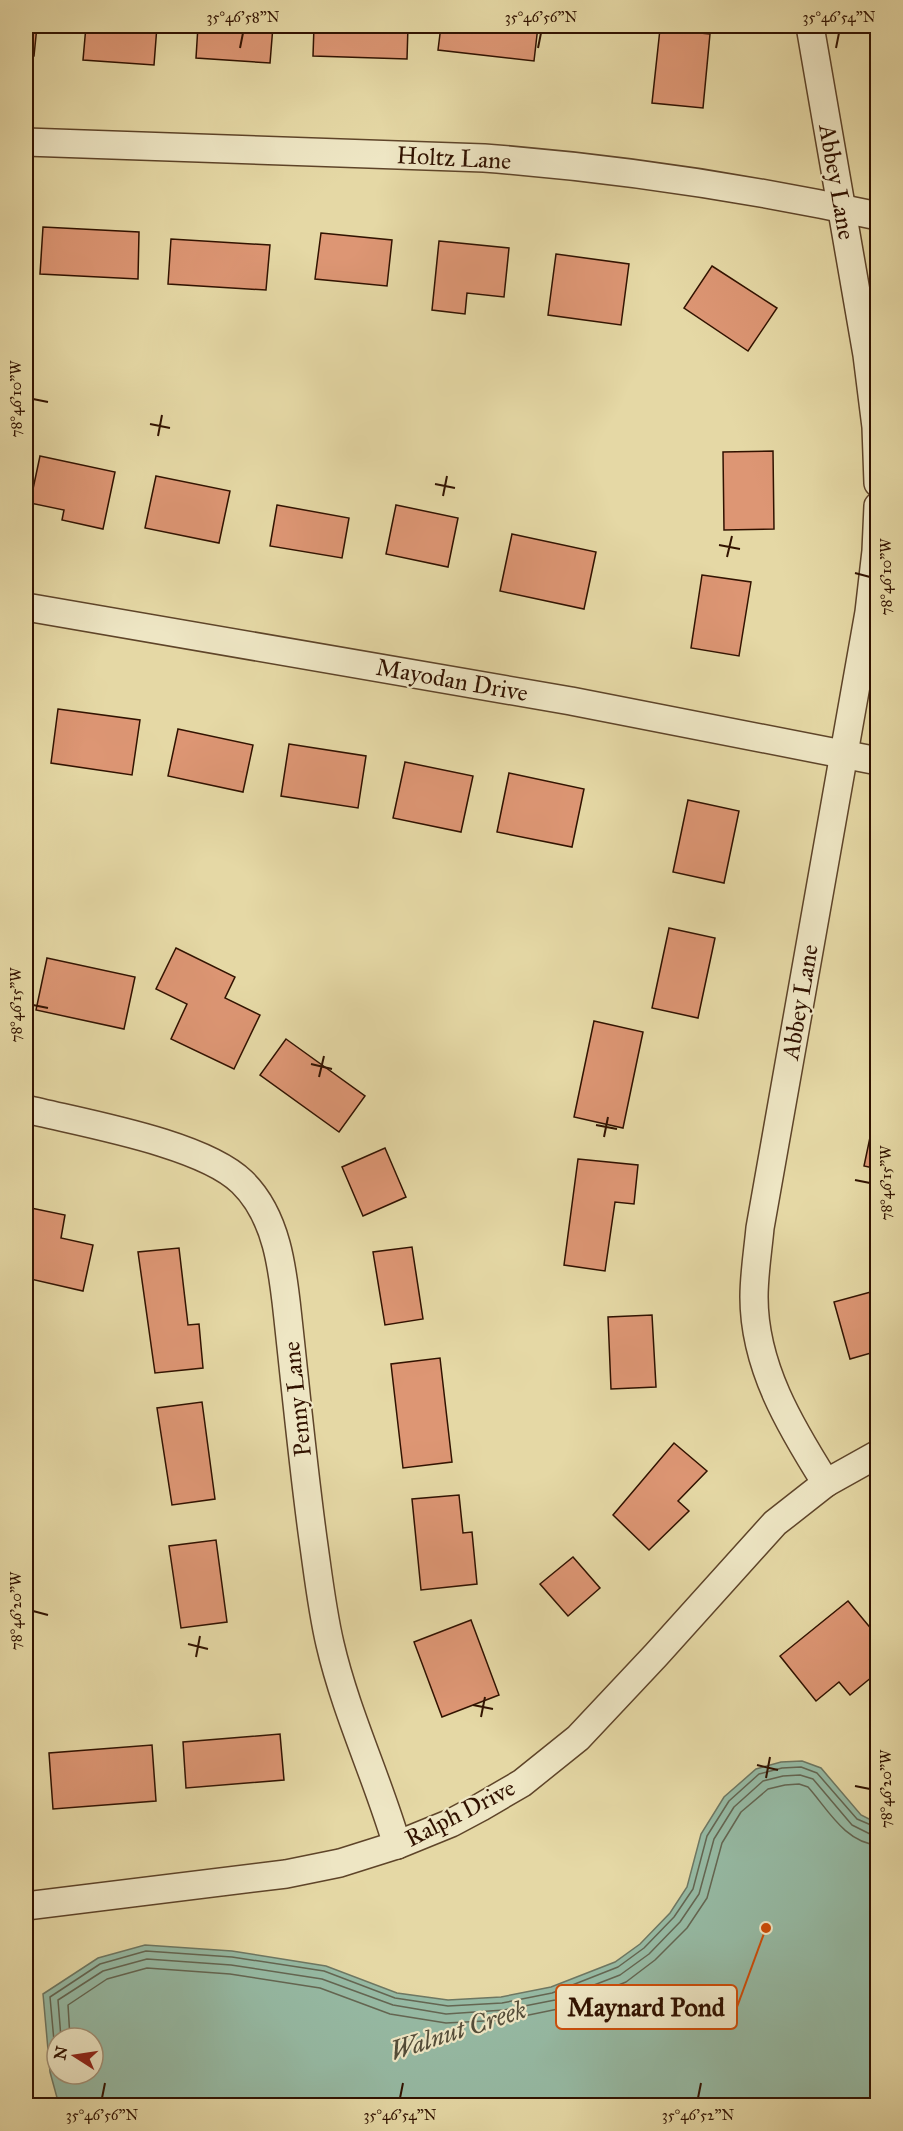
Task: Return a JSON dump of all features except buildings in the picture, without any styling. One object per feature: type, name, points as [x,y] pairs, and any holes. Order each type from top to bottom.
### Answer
[{"type":"street","name":"Abbey Lane","points":[[810,26],[867,355],[876,427],[878,483]]},
{"type":"street","name":"Holtz Lane","points":[[26,142],[484,158],[552,163],[636,173],[878,216]]},
{"type":"street","name":"Abbey Lane","points":[[826,1483],[779,1404],[767,1371],[757,1332],[754,1298],[760,1228],[869,612],[876,551],[878,506]]},
{"type":"street","name":"Mayodan Drive","points":[[26,607],[560,699],[878,761]]},
{"type":"street","name":"Penny Lane","points":[[26,1109],[141,1137],[212,1161],[242,1182],[259,1204],[274,1231],[286,1305],[307,1497],[330,1642],[351,1714],[397,1845]]},
{"type":"street","name":"Ralph Drive","points":[[26,1906],[286,1874],[340,1863],[397,1845],[481,1808],[522,1783],[578,1738],[775,1523],[826,1483],[878,1454]]},
{"type":"water","name":"Walnut Creek","points":[[802,1761],[821,1768],[861,1815],[877,1823],[877,2105],[59,2105],[54,2086],[105,2086],[105,2026],[46,2026],[43,1994],[98,1958],[145,1945],[232,1951],[326,1966],[397,1993],[448,2000],[501,1997],[551,1987],[615,1962],[640,1944],[670,1913],[687,1887],[701,1834],[724,1797],[756,1769],[781,1762]]},
{"type":"place","name":"Maynard Pond","points":[[766,1928]]}]
